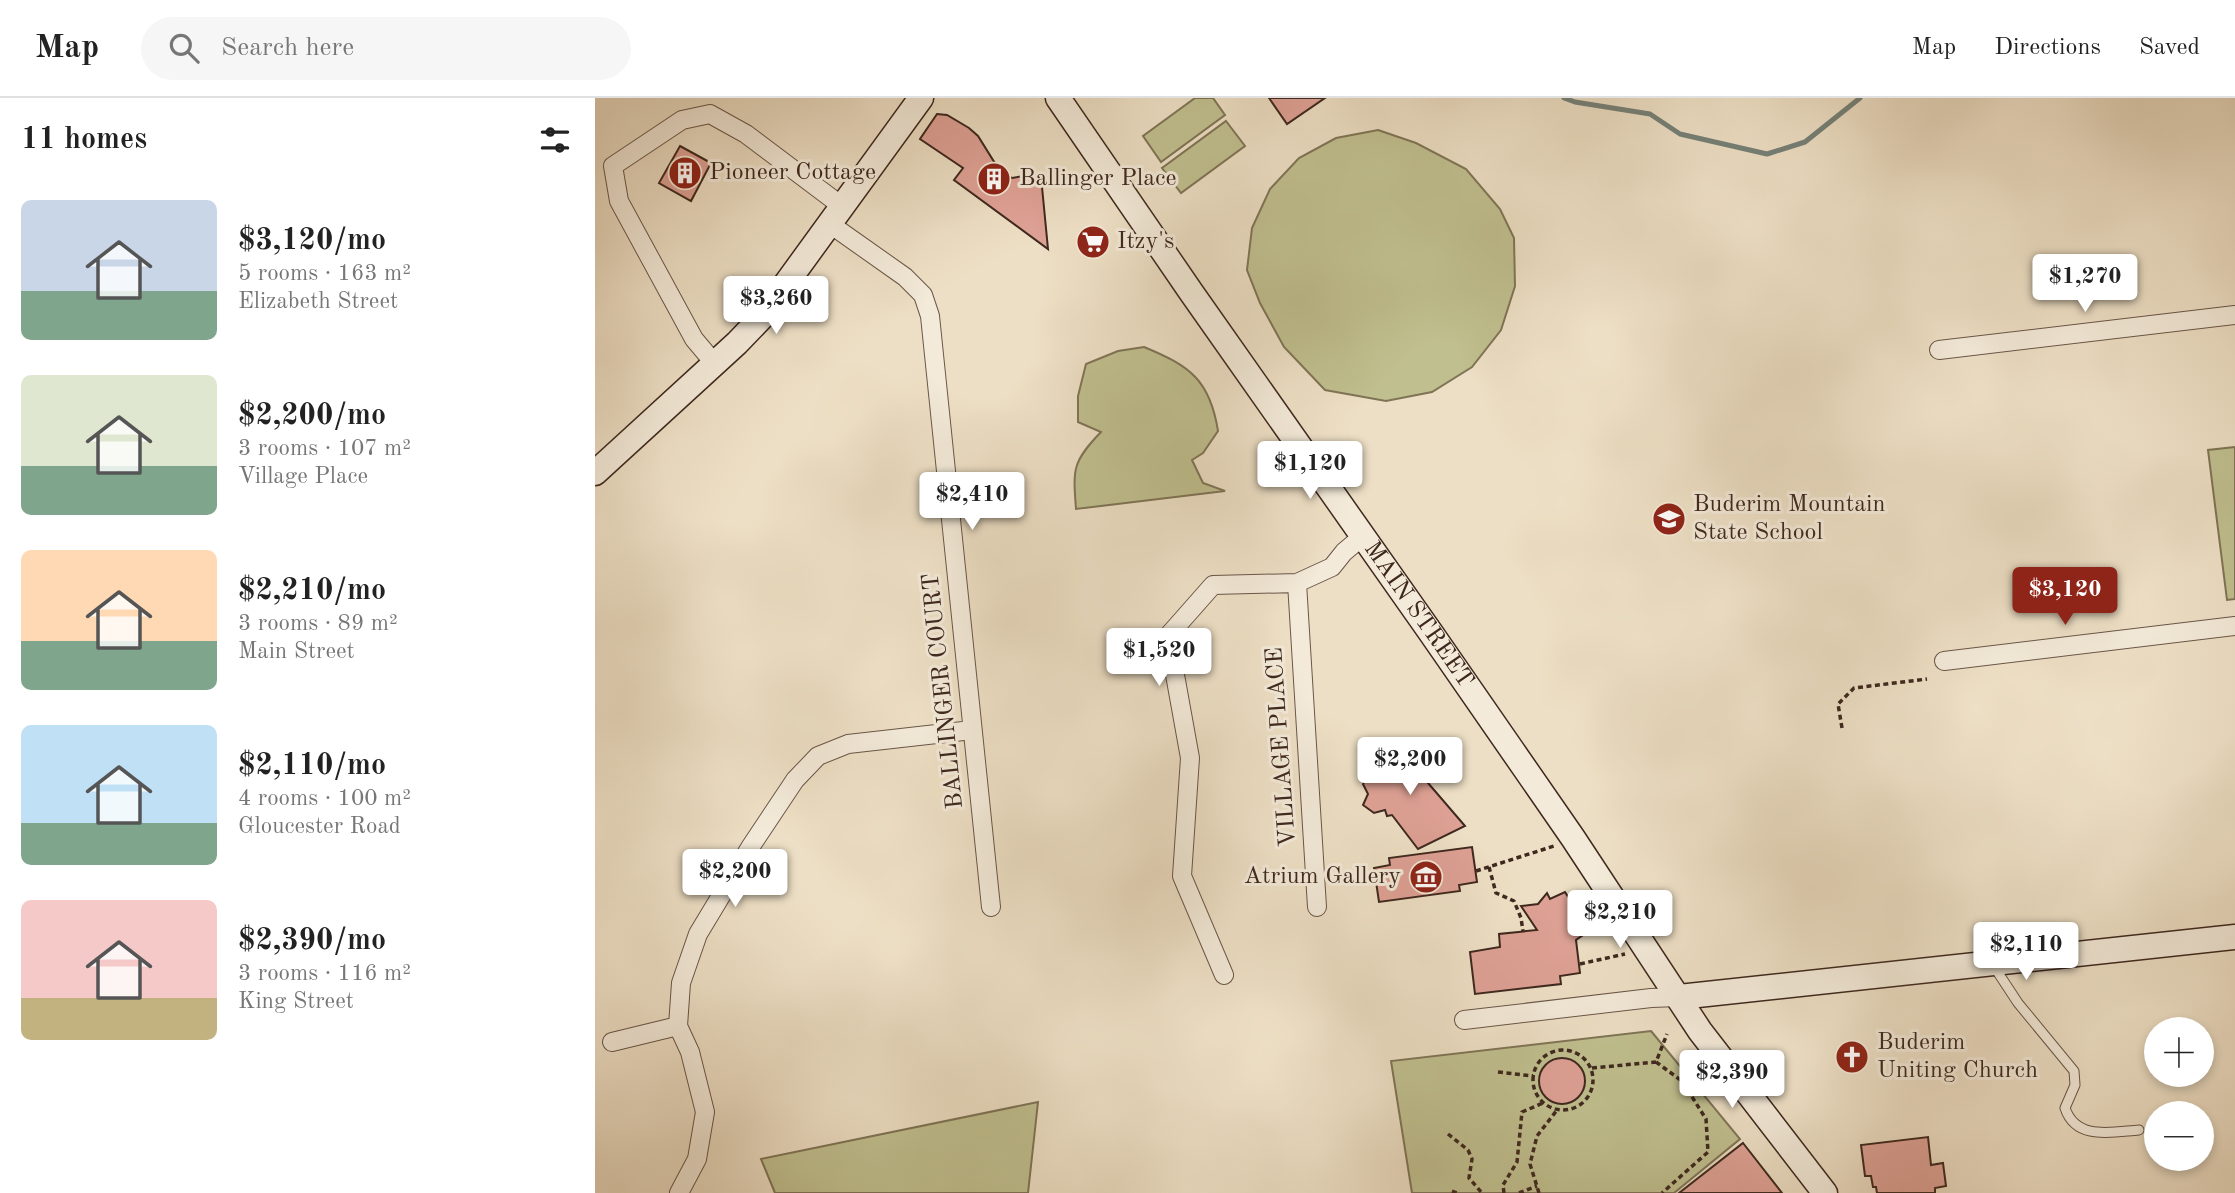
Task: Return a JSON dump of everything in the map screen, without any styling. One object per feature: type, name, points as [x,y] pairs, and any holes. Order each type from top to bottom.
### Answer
[{"type":"main road","points":[[595,473],[715,364],[761,318],[921,98]]},
{"type":"main road","name":"MAIN STREET","points":[[1058,98],[1233,354],[1363,536],[1586,859],[1700,1031],[1825,1193]]},
{"type":"main road","points":[[1679,998],[2235,937]]},
{"type":"street","name":"BALLINGER COURT","points":[[715,364],[694,339],[619,201],[613,166],[682,120],[710,114],[745,134],[923,295],[930,316],[991,907]]},
{"type":"street","points":[[1939,350],[2235,315]]},
{"type":"street","points":[[1224,975],[1182,876],[1189,758],[1168,636],[1213,585],[1297,583],[1332,568],[1344,552],[1363,536]]},
{"type":"street","name":"VILLAGE PLACE","points":[[1297,583],[1317,907]]},
{"type":"street","points":[[1944,660],[2235,626]]},
{"type":"street","points":[[679,1193],[697,1159],[705,1112],[690,1052],[678,1026],[681,983],[698,934],[795,780],[818,756],[848,744],[972,730]]},
{"type":"street","points":[[1464,1020],[1651,998],[1679,998]]},
{"type":"street","points":[[612,1042],[678,1026]]},
{"type":"lane","points":[[1991,963],[2018,1003],[2074,1071],[2075,1085],[2065,1108],[2071,1121],[2081,1130],[2091,1132],[2139,1129]]},
{"type":"path","points":[[1842,729],[1838,704],[1853,688],[1927,679]]},
{"type":"path","points":[[1476,871],[1554,846]]},
{"type":"path","points":[[1489,866],[1496,893],[1514,901],[1523,931]]},
{"type":"path","points":[[1580,964],[1627,954]]},
{"type":"path","points":[[1656,1062],[1667,1034]]},
{"type":"path","points":[[1559,1049],[1569,1050],[1579,1053],[1591,1068],[1593,1088],[1581,1105],[1557,1110],[1543,1103],[1537,1095],[1533,1076],[1542,1058],[1559,1049]]},
{"type":"path","points":[[1591,1068],[1656,1062],[1682,1081],[1706,1119],[1708,1152],[1662,1193]]},
{"type":"path","points":[[1498,1072],[1533,1076]]},
{"type":"path","points":[[1504,1193],[1503,1185],[1517,1162],[1522,1112],[1543,1103]]},
{"type":"path","points":[[1539,1193],[1530,1164],[1537,1136],[1557,1110]]},
{"type":"path","points":[[1447,1134],[1468,1150],[1472,1159],[1469,1178],[1482,1193]]},
{"type":"path","points":[[1519,1193],[1537,1186]]},
{"type":"shaded area","points":[[1195,98],[1213,98],[1225,115],[1161,162],[1143,136]]},
{"type":"shaded area","points":[[1226,121],[1245,146],[1181,193],[1162,168]]},
{"type":"shaded area","points":[[1378,130],[1416,143],[1466,169],[1500,209],[1514,238],[1515,286],[1501,330],[1472,367],[1432,392],[1386,401],[1325,390],[1284,347],[1260,303],[1247,270],[1252,228],[1270,189],[1299,158],[1336,138]]},
{"type":"shaded area","points":[[1144,347],[1186,368],[1210,399],[1218,431],[1203,453],[1192,460],[1203,483],[1225,491],[1076,509],[1077,467],[1084,451],[1101,432],[1078,422],[1078,396],[1086,364],[1118,351]]},
{"type":"shaded area","points":[[2235,447],[2235,599],[2227,600],[2208,450]]},
{"type":"shaded area","points":[[1651,1031],[1740,1139],[1674,1193],[1412,1193],[1391,1061]]},
{"type":"shaded area","points":[[1038,1102],[1028,1193],[775,1193],[761,1159]]},
{"type":"building","points":[[1269,98],[1325,98],[1287,124]]},
{"type":"building","name":"Ballinger Place","points":[[937,114],[947,115],[978,136],[1005,175],[1012,178],[1029,175],[1042,187],[1048,249],[954,180],[963,168],[920,139]]},
{"type":"building","name":"Pioneer Cottage","points":[[680,146],[711,163],[691,201],[659,183]]},
{"type":"building","points":[[1403,745],[1414,761],[1426,754],[1442,774],[1428,783],[1465,826],[1418,849],[1392,815],[1387,816],[1385,810],[1374,813],[1363,805],[1368,794],[1363,784],[1385,754]]},
{"type":"building","name":"Atrium Gallery","points":[[1472,847],[1477,882],[1459,885],[1460,891],[1379,902],[1374,868],[1390,865],[1389,858]]},
{"type":"building","points":[[1565,892],[1589,931],[1576,940],[1580,973],[1560,976],[1561,984],[1475,994],[1470,952],[1500,947],[1499,934],[1537,930],[1521,906],[1538,904],[1547,893],[1550,899]]},
{"type":"building","points":[[1562,1058],[1578,1065],[1585,1081],[1578,1097],[1562,1104],[1546,1097],[1539,1081],[1546,1065]]},
{"type":"building","points":[[1928,1137],[1931,1165],[1943,1163],[1946,1186],[1935,1188],[1935,1193],[1877,1193],[1871,1176],[1865,1176],[1861,1145]]},
{"type":"building","points":[[1743,1143],[1782,1193],[1679,1193]]},
{"type":"waterway","points":[[1564,98],[1650,114],[1680,134],[1767,154],[1805,142],[1860,98]]},
{"type":"place","name":"Pioneer Cottage","points":[[685,173]]},
{"type":"place","name":"Ballinger Place","points":[[994,179]]},
{"type":"place","name":"Itzy's","points":[[1093,242]]},
{"type":"place","name":"Buderim Mountain State School","points":[[1669,519]]},
{"type":"place","name":"Atrium Gallery","points":[[1426,877]]},
{"type":"place","name":"Buderim Uniting Church","points":[[1852,1057]]}]
